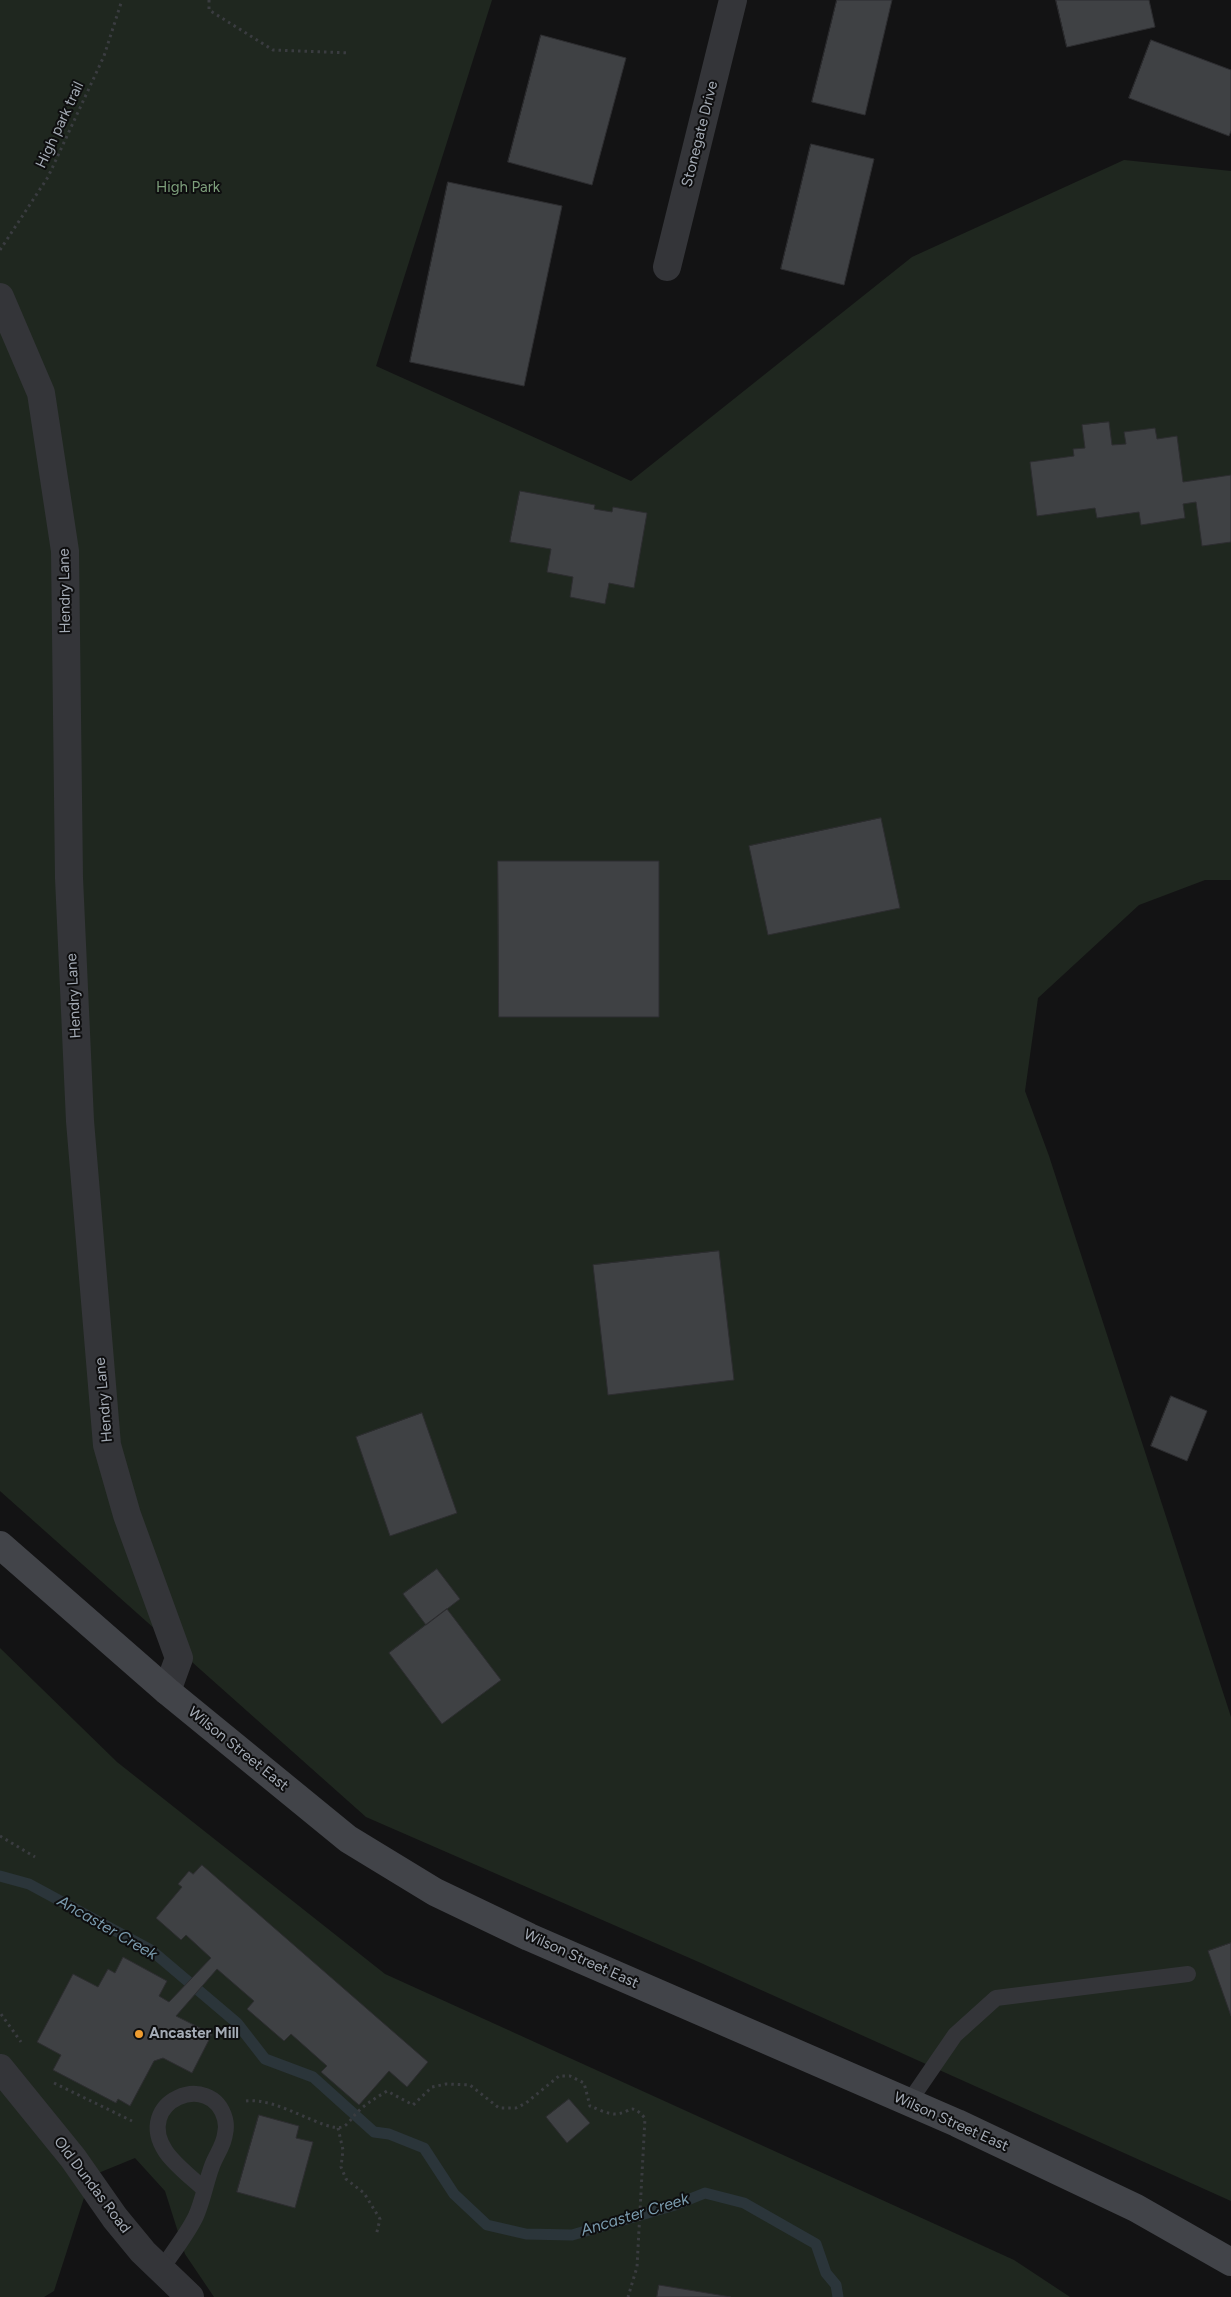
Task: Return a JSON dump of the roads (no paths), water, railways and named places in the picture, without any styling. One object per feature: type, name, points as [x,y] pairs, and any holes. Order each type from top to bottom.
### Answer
[{"type":"main road","name":"Wilson Street East","points":[[0,1545],[167,1691],[348,1839],[435,1892],[538,1941],[909,2102],[1136,2208],[1231,2262]]},
{"type":"street","name":"Stonegate Drive","points":[[667,267],[733,0]]},
{"type":"street","name":"Hendry Lane","points":[[0,297],[41,394],[65,551],[69,878],[79,1111],[106,1435],[126,1515],[179,1658],[167,1691]]},
{"type":"street","name":"Old Dundas Road","points":[[0,2068],[73,2158],[115,2218],[160,2270],[190,2297]]},
{"type":"lane","points":[[909,2102],[956,2035],[996,1998],[1188,1974]]},
{"type":"lane","points":[[160,2270],[196,2217],[204,2189],[225,2135],[226,2119],[218,2105],[204,2095],[188,2093],[172,2099],[159,2114],[157,2132],[166,2152],[204,2189]]},
{"type":"waterway","name":"Ancaster Creek","points":[[0,1876],[29,1884],[151,1950],[237,2023],[265,2059],[313,2077],[374,2132],[389,2134],[424,2148],[454,2194],[487,2225],[526,2234],[572,2235],[675,2205],[705,2193],[744,2203],[816,2244],[826,2273],[836,2285],[838,2297]]},
{"type":"place","name":"Ancaster Mill","points":[[139,2034]]},
{"type":"park label","name":"High Park","points":[[188,188]]}]
